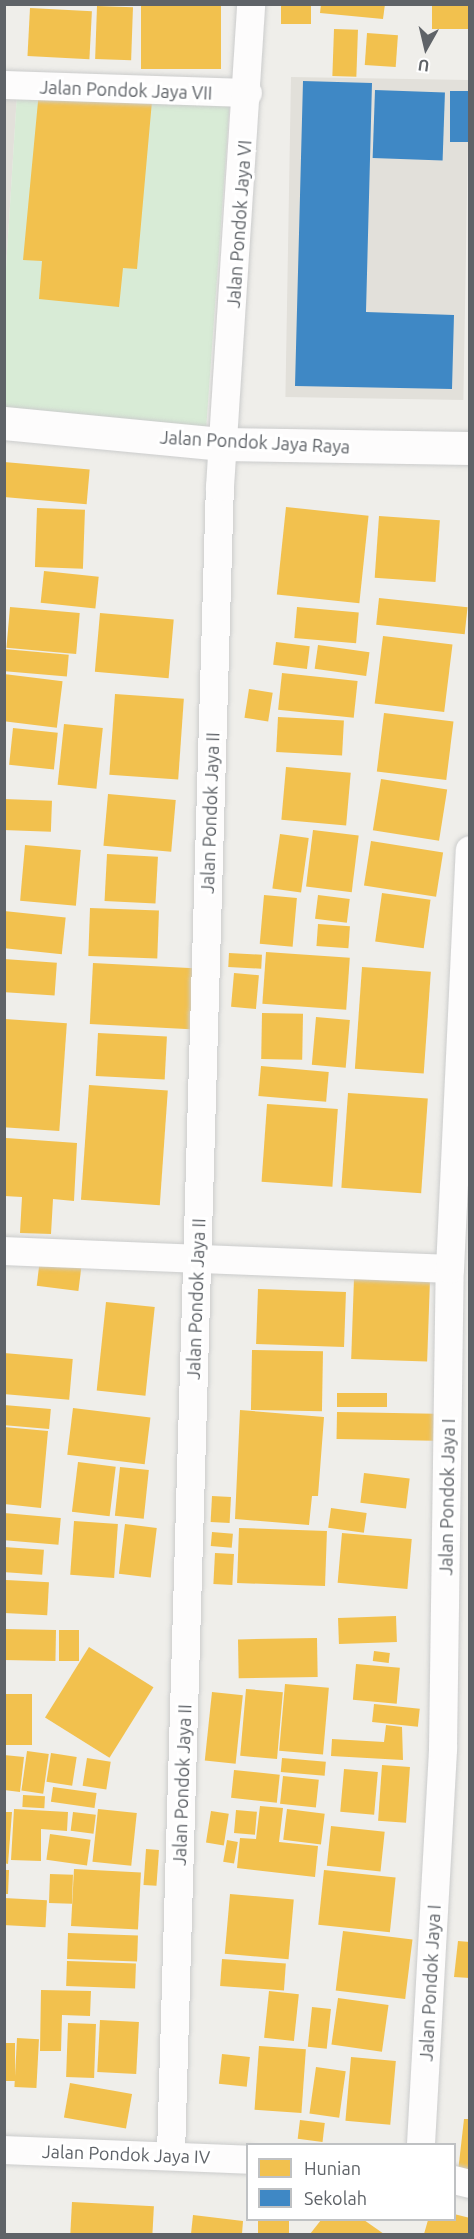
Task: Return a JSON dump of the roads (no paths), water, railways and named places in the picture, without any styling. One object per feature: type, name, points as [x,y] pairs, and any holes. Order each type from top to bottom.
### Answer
[{"type":"street","name":"Jalan Pondok Jaya VI","points":[[223,444],[248,93],[251,4]]},
{"type":"street","name":"Jalan Pondok Jaya VII","points":[[4,85],[248,93]]},
{"type":"street","name":"Jalan Pondok Jaya Raya","points":[[4,423],[223,444],[470,448]]},
{"type":"street","name":"Jalan Pondok Jaya II","points":[[171,2154],[223,444]]},
{"type":"street","name":"Jalan Pondok Jaya I","points":[[421,2143],[443,1749],[450,1269],[470,850]]},
{"type":"street","points":[[4,1251],[450,1269]]},
{"type":"street","name":"Jalan Pondok Jaya IV","points":[[4,2150],[171,2154],[246,2160]]}]
